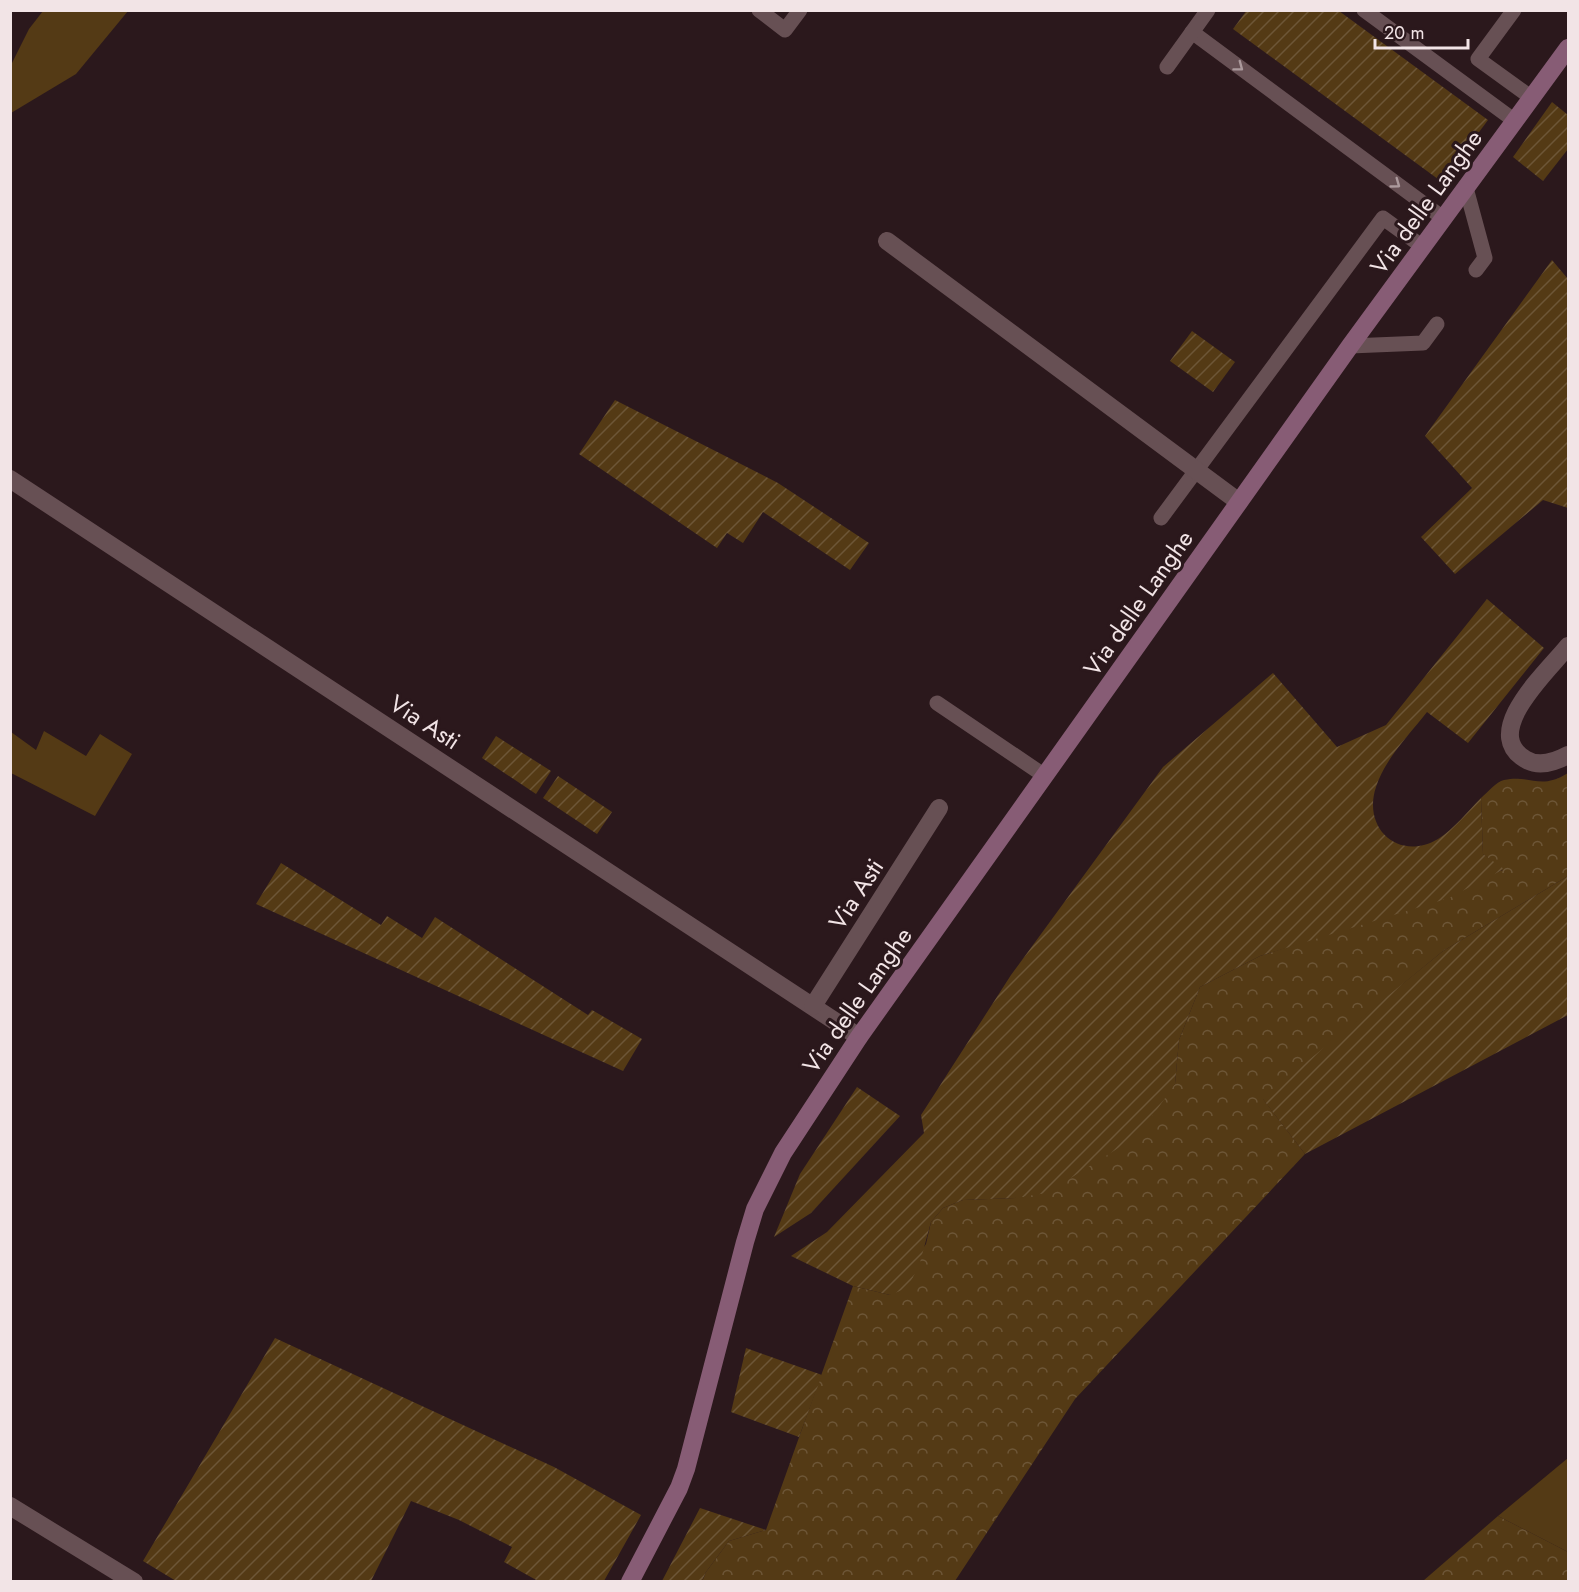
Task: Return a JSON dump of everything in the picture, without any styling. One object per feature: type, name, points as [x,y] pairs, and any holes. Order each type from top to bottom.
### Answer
[{"type":"main road","name":"Via delle Langhe","points":[[630,1581],[679,1488],[686,1469],[755,1209],[783,1153],[860,1037],[1239,502],[1443,218],[1569,48]]},
{"type":"street","points":[[887,241],[1239,502]]},
{"type":"street","name":"Via Asti","points":[[10,478],[860,1037]]},
{"type":"street","points":[[1569,646],[1515,711],[1509,725],[1510,741],[1524,759],[1535,764],[1548,763],[1569,755]]},
{"type":"street","name":"Via Asti","points":[[813,1006],[939,808]]},
{"type":"street","points":[[10,1506],[134,1581]]},
{"type":"lane","points":[[759,10],[785,30],[800,10]]},
{"type":"lane","points":[[1167,67],[1208,10]]},
{"type":"lane","points":[[1364,10],[1515,121]]},
{"type":"lane","points":[[1514,10],[1478,59],[1532,98]]},
{"type":"lane","points":[[1192,32],[1443,218]]},
{"type":"lane","points":[[1466,188],[1485,258],[1476,270]]},
{"type":"lane","points":[[1161,518],[1383,218],[1422,247]]},
{"type":"lane","points":[[1350,346],[1423,343],[1437,324]]},
{"type":"lane","points":[[937,703],[1045,776]]},
{"type":"green space","points":[[1247,10],[1339,11],[1488,120],[1442,182],[1233,29]]},
{"type":"green space","points":[[43,11],[128,11],[76,74],[11,113],[11,65],[29,29]]},
{"type":"green space","points":[[1552,102],[1568,115],[1568,149],[1543,181],[1513,157]]},
{"type":"green space","points":[[1552,260],[1568,279],[1568,508],[1543,500],[1455,574],[1421,537],[1472,488],[1425,436]]},
{"type":"green space","points":[[1192,331],[1235,362],[1213,392],[1170,361]]},
{"type":"green space","points":[[615,400],[778,483],[869,543],[850,570],[763,512],[743,543],[727,533],[717,548],[579,454]]},
{"type":"green space","points":[[1487,599],[1544,648],[1468,743],[1427,712],[1385,767],[1376,787],[1373,802],[1374,816],[1379,828],[1398,844],[1410,846],[1424,845],[1444,835],[1481,798],[1483,854],[1504,869],[1449,898],[1260,956],[1200,987],[1179,1040],[1175,1084],[1139,1135],[1047,1193],[1015,1198],[963,1200],[943,1208],[931,1222],[919,1266],[907,1288],[890,1295],[853,1286],[791,1256],[827,1232],[924,1133],[921,1115],[1011,975],[1163,767],[1273,673],[1337,747],[1386,725]]},
{"type":"green space","points":[[44,731],[86,756],[100,734],[132,754],[95,816],[11,773],[11,732],[36,750]]},
{"type":"green space","points":[[496,736],[551,771],[536,794],[482,758]]},
{"type":"green space","points":[[1568,773],[1568,876],[1443,951],[1263,1099],[1305,1154],[1075,1399],[955,1581],[702,1582],[706,1572],[729,1541],[766,1530],[853,1286],[890,1295],[926,1244],[931,1222],[943,1208],[963,1200],[1015,1198],[1175,1084],[1179,1040],[1200,987],[1260,956],[1353,926],[1503,870],[1483,854],[1481,798],[1504,780],[1521,779],[1542,782]]},
{"type":"green space","points":[[558,776],[612,812],[597,834],[543,798]]},
{"type":"green space","points":[[281,863],[381,925],[387,916],[422,938],[435,917],[588,1015],[592,1010],[642,1039],[623,1071],[256,904]]},
{"type":"green space","points":[[1568,876],[1568,1015],[1305,1154],[1262,1098],[1443,951]]},
{"type":"green space","points":[[857,1087],[900,1116],[811,1213],[774,1237],[800,1174]]},
{"type":"green space","points":[[275,1338],[554,1467],[641,1515],[604,1581],[538,1581],[504,1562],[512,1547],[459,1520],[411,1501],[371,1581],[176,1581],[143,1561]]},
{"type":"green space","points":[[746,1348],[822,1375],[799,1437],[731,1412]]},
{"type":"green space","points":[[1568,1458],[1568,1552],[1498,1516]]},
{"type":"green space","points":[[700,1508],[766,1530],[729,1541],[702,1581],[662,1581]]},
{"type":"green space","points":[[1498,1516],[1568,1552],[1568,1581],[1423,1581]]}]
